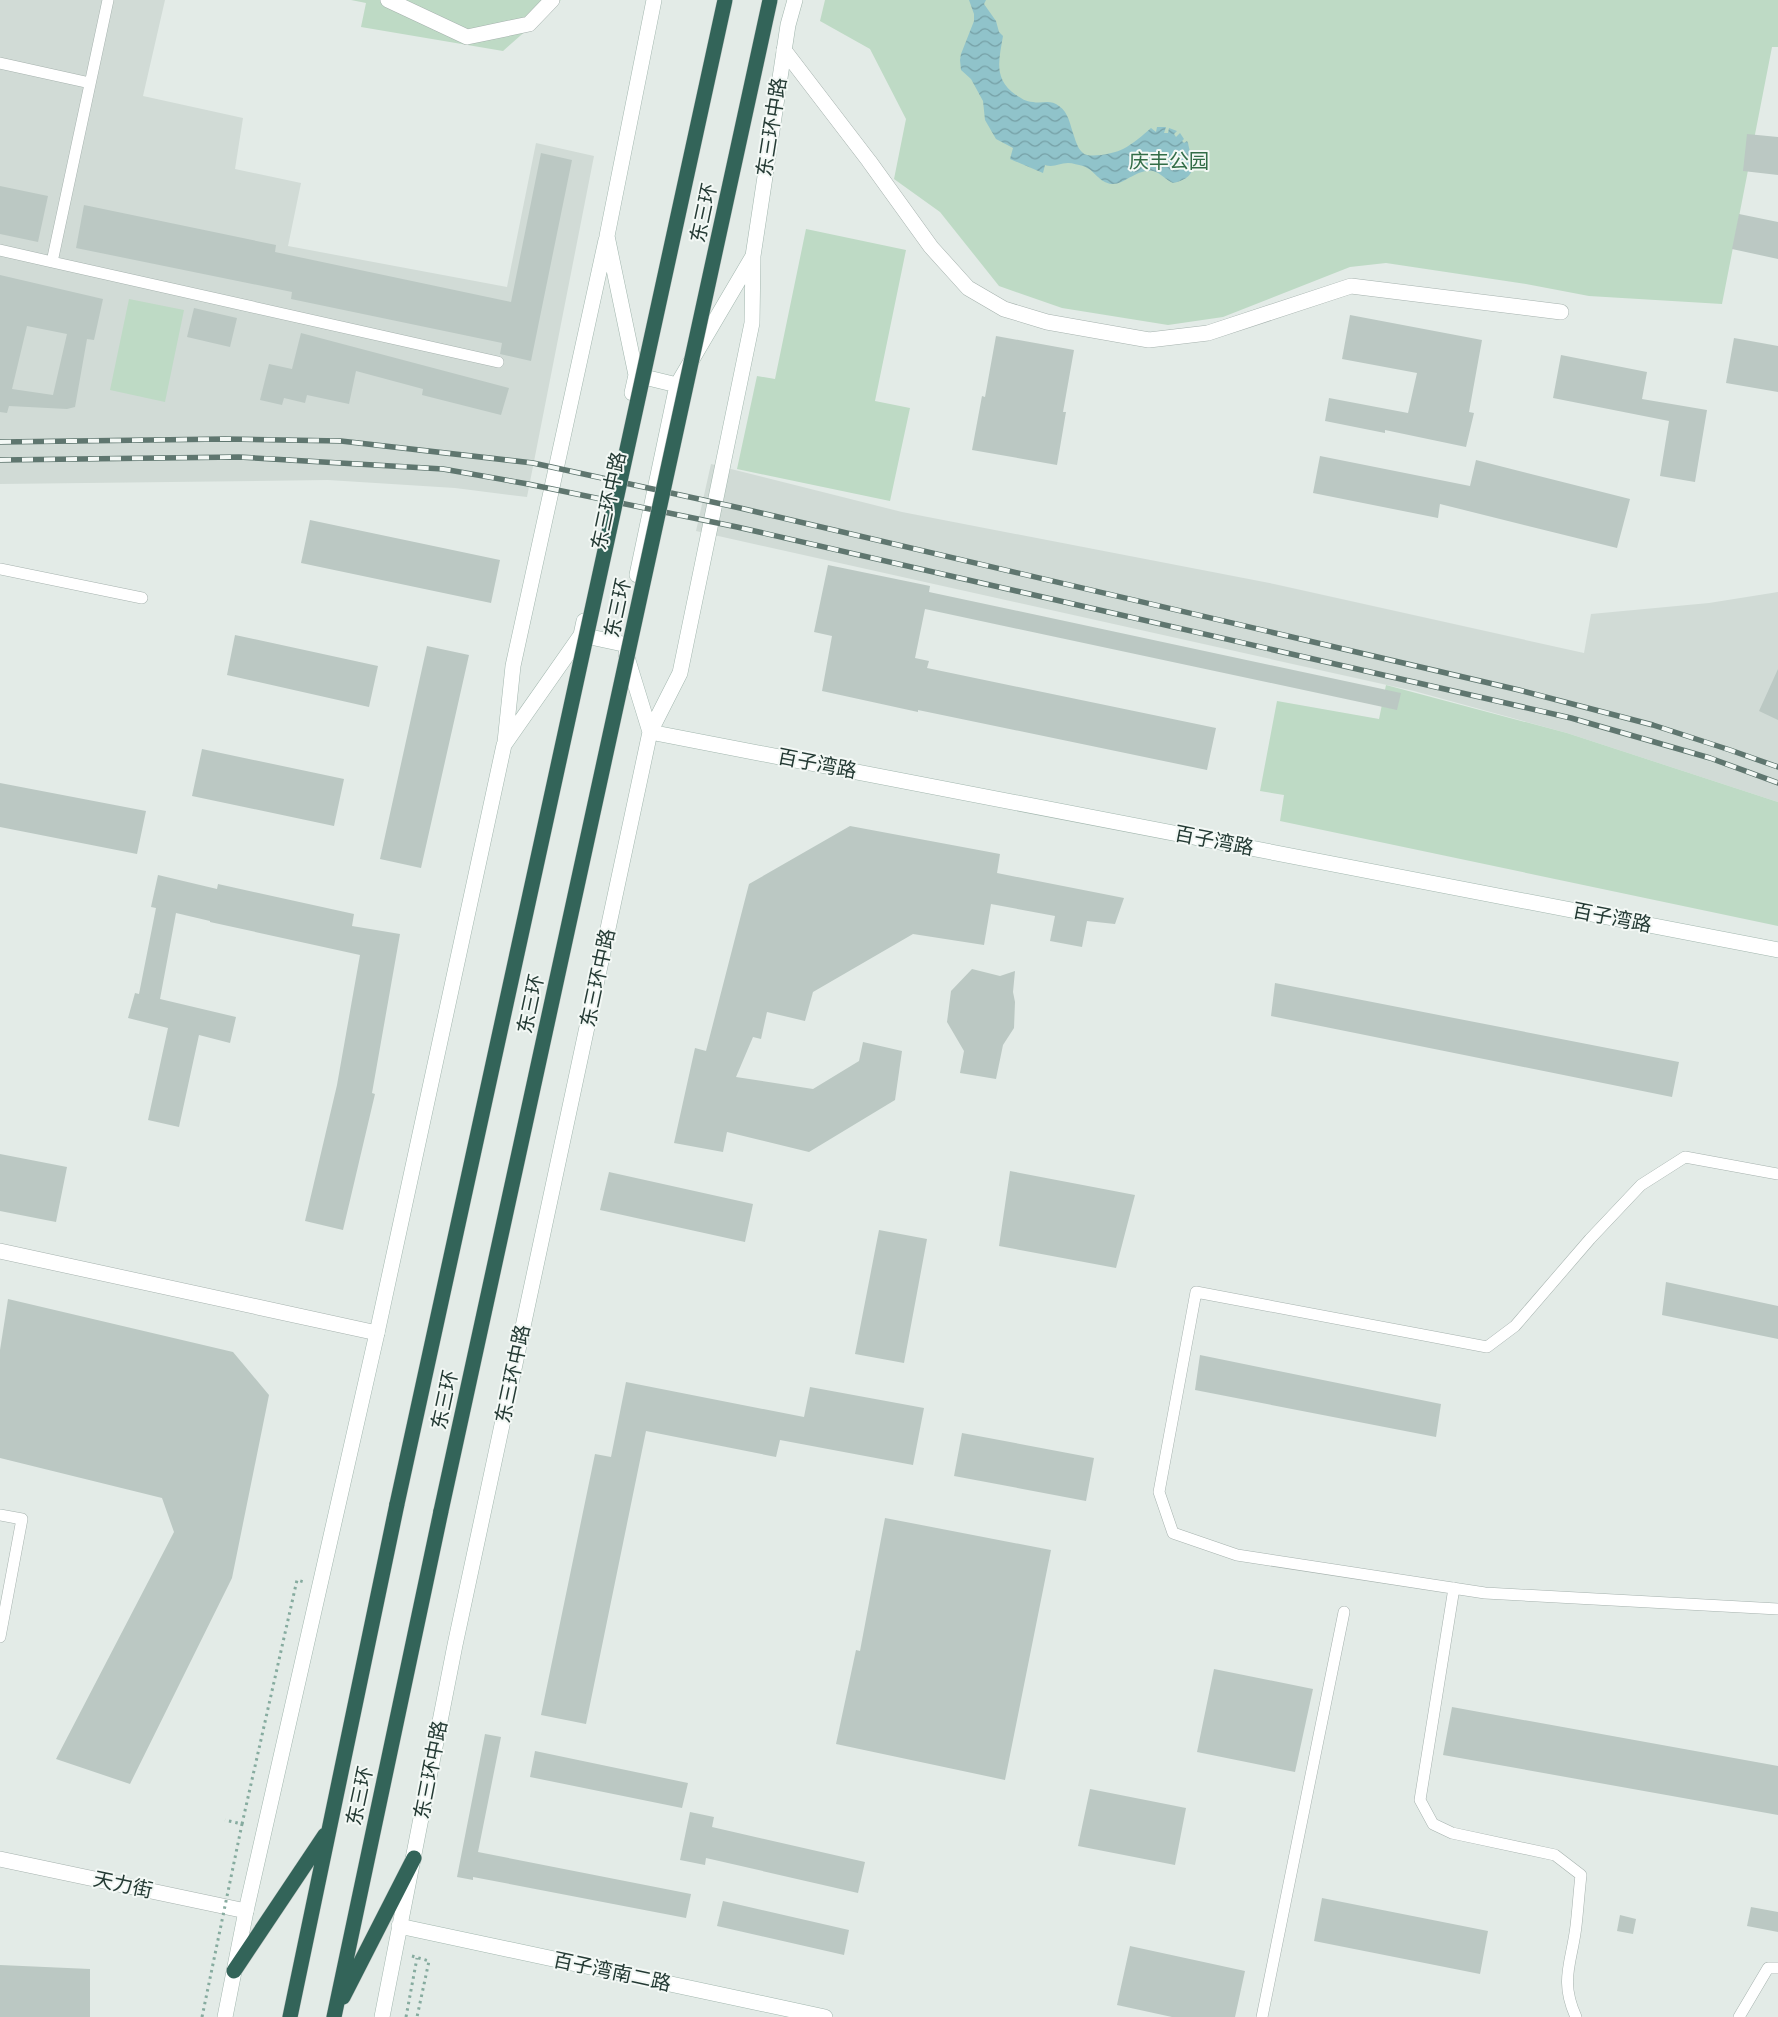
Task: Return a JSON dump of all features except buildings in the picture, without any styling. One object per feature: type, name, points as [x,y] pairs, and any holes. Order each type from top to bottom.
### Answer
[{"type":"highway","name":"东三环","points":[[290,2017],[397,1504],[725,0]]},
{"type":"highway","name":"东三环","points":[[334,2017],[441,1511],[770,0]]},
{"type":"highway","points":[[234,1971],[330,1827]]},
{"type":"highway","points":[[334,2017],[414,1858]]},
{"type":"street","points":[[388,0],[467,37],[529,24],[552,0]]},
{"type":"street","name":"东三环中路","points":[[225,2017],[246,1911],[377,1333],[504,745],[513,666],[607,236],[654,0]]},
{"type":"street","name":"东三环中路","points":[[382,2017],[455,1645],[650,732],[680,673],[752,323],[753,256],[788,25],[795,0]]},
{"type":"street","points":[[784,50],[869,161],[931,247],[968,288],[1004,309],[1047,322],[1149,340],[1208,333],[1351,286],[1562,312]]},
{"type":"street","name":"东三环中路","points":[[504,745],[581,635],[636,375],[607,236]]},
{"type":"street","name":"东三环中路","points":[[650,732],[623,644],[677,385],[753,256]]},
{"type":"street","points":[[636,375],[677,385]]},
{"type":"street","points":[[581,635],[623,644]]},
{"type":"street","name":"百子湾路","points":[[650,732],[1778,950]]},
{"type":"street","points":[[0,1251],[377,1333]]},
{"type":"street","name":"天力街","points":[[0,1859],[246,1911]]},
{"type":"street","name":"百子湾南二路","points":[[399,1926],[825,2017]]},
{"type":"lane","points":[[52,262],[108,0]]},
{"type":"lane","points":[[0,63],[90,83]]},
{"type":"lane","points":[[0,250],[498,362]]},
{"type":"lane","points":[[0,570],[142,598]]},
{"type":"lane","points":[[1778,1174],[1685,1158],[1641,1185],[1590,1239],[1515,1326],[1487,1347],[1196,1292],[1159,1492],[1174,1533],[1237,1555],[1486,1593],[1778,1608]]},
{"type":"lane","points":[[0,1514],[22,1519],[0,1637]]},
{"type":"lane","points":[[1454,1588],[1420,1800],[1433,1824],[1452,1833],[1555,1855],[1581,1875],[1576,1927],[1566,1980],[1570,2005],[1576,2017]]},
{"type":"lane","points":[[1262,2017],[1344,1612]]},
{"type":"lane","points":[[1739,2017],[1768,1968],[1778,1968]]},
{"type":"path","points":[[202,2017],[296,1580]]},
{"type":"path","points":[[225,1820],[242,1824]]},
{"type":"path","points":[[406,2017],[417,1958]]},
{"type":"path","points":[[417,2017],[429,1960]]},
{"type":"shaded area","points":[[0,0],[165,0],[143,96],[243,118],[235,169],[301,183],[288,246],[507,287],[536,143],[594,156],[527,497],[455,488],[328,480],[0,484]]},
{"type":"shaded area","points":[[711,464],[902,512],[1274,584],[1584,653],[1591,614],[1709,603],[1778,592],[1778,802],[1567,733],[1414,691],[696,531]]},
{"type":"green space","points":[[351,0],[561,0],[503,51],[361,27],[366,3]]},
{"type":"green space","name":"庆丰公园","points":[[825,0],[1778,0],[1778,47],[1772,47],[1722,304],[1589,296],[1526,284],[1386,263],[1350,267],[1223,317],[1168,325],[1062,308],[999,286],[940,212],[894,179],[906,119],[870,49],[820,21]]},
{"type":"green space","points":[[806,229],[906,250],[875,401],[910,408],[890,501],[737,469],[757,376],[775,379]]},
{"type":"green space","points":[[129,299],[184,310],[165,402],[110,390]]},
{"type":"green space","points":[[1386,685],[1567,733],[1778,802],[1778,926],[1280,821],[1284,795],[1260,791],[1277,701],[1379,719]]},
{"type":"water","points":[[969,0],[986,0],[984,4],[996,21],[999,32],[1003,36],[999,68],[1001,76],[1009,89],[1024,100],[1030,102],[1049,102],[1056,104],[1062,109],[1069,120],[1077,145],[1083,153],[1086,155],[1103,155],[1115,152],[1130,145],[1151,128],[1156,132],[1157,127],[1166,127],[1164,133],[1168,133],[1169,128],[1177,131],[1174,134],[1176,137],[1180,133],[1184,143],[1187,141],[1192,163],[1191,173],[1182,180],[1173,183],[1156,172],[1147,171],[1136,174],[1117,184],[1112,184],[1104,181],[1087,168],[1075,164],[1045,165],[1043,173],[1010,159],[1013,148],[996,139],[985,120],[983,101],[971,79],[961,70],[961,54],[974,21],[974,14]]},
{"type":"railway","points":[[0,442],[225,439],[341,441],[533,463],[740,508],[1519,690],[1653,725],[1778,767]]},
{"type":"railway","points":[[0,460],[239,457],[443,469],[528,484],[737,527],[1571,718],[1710,758],[1778,783]]}]
